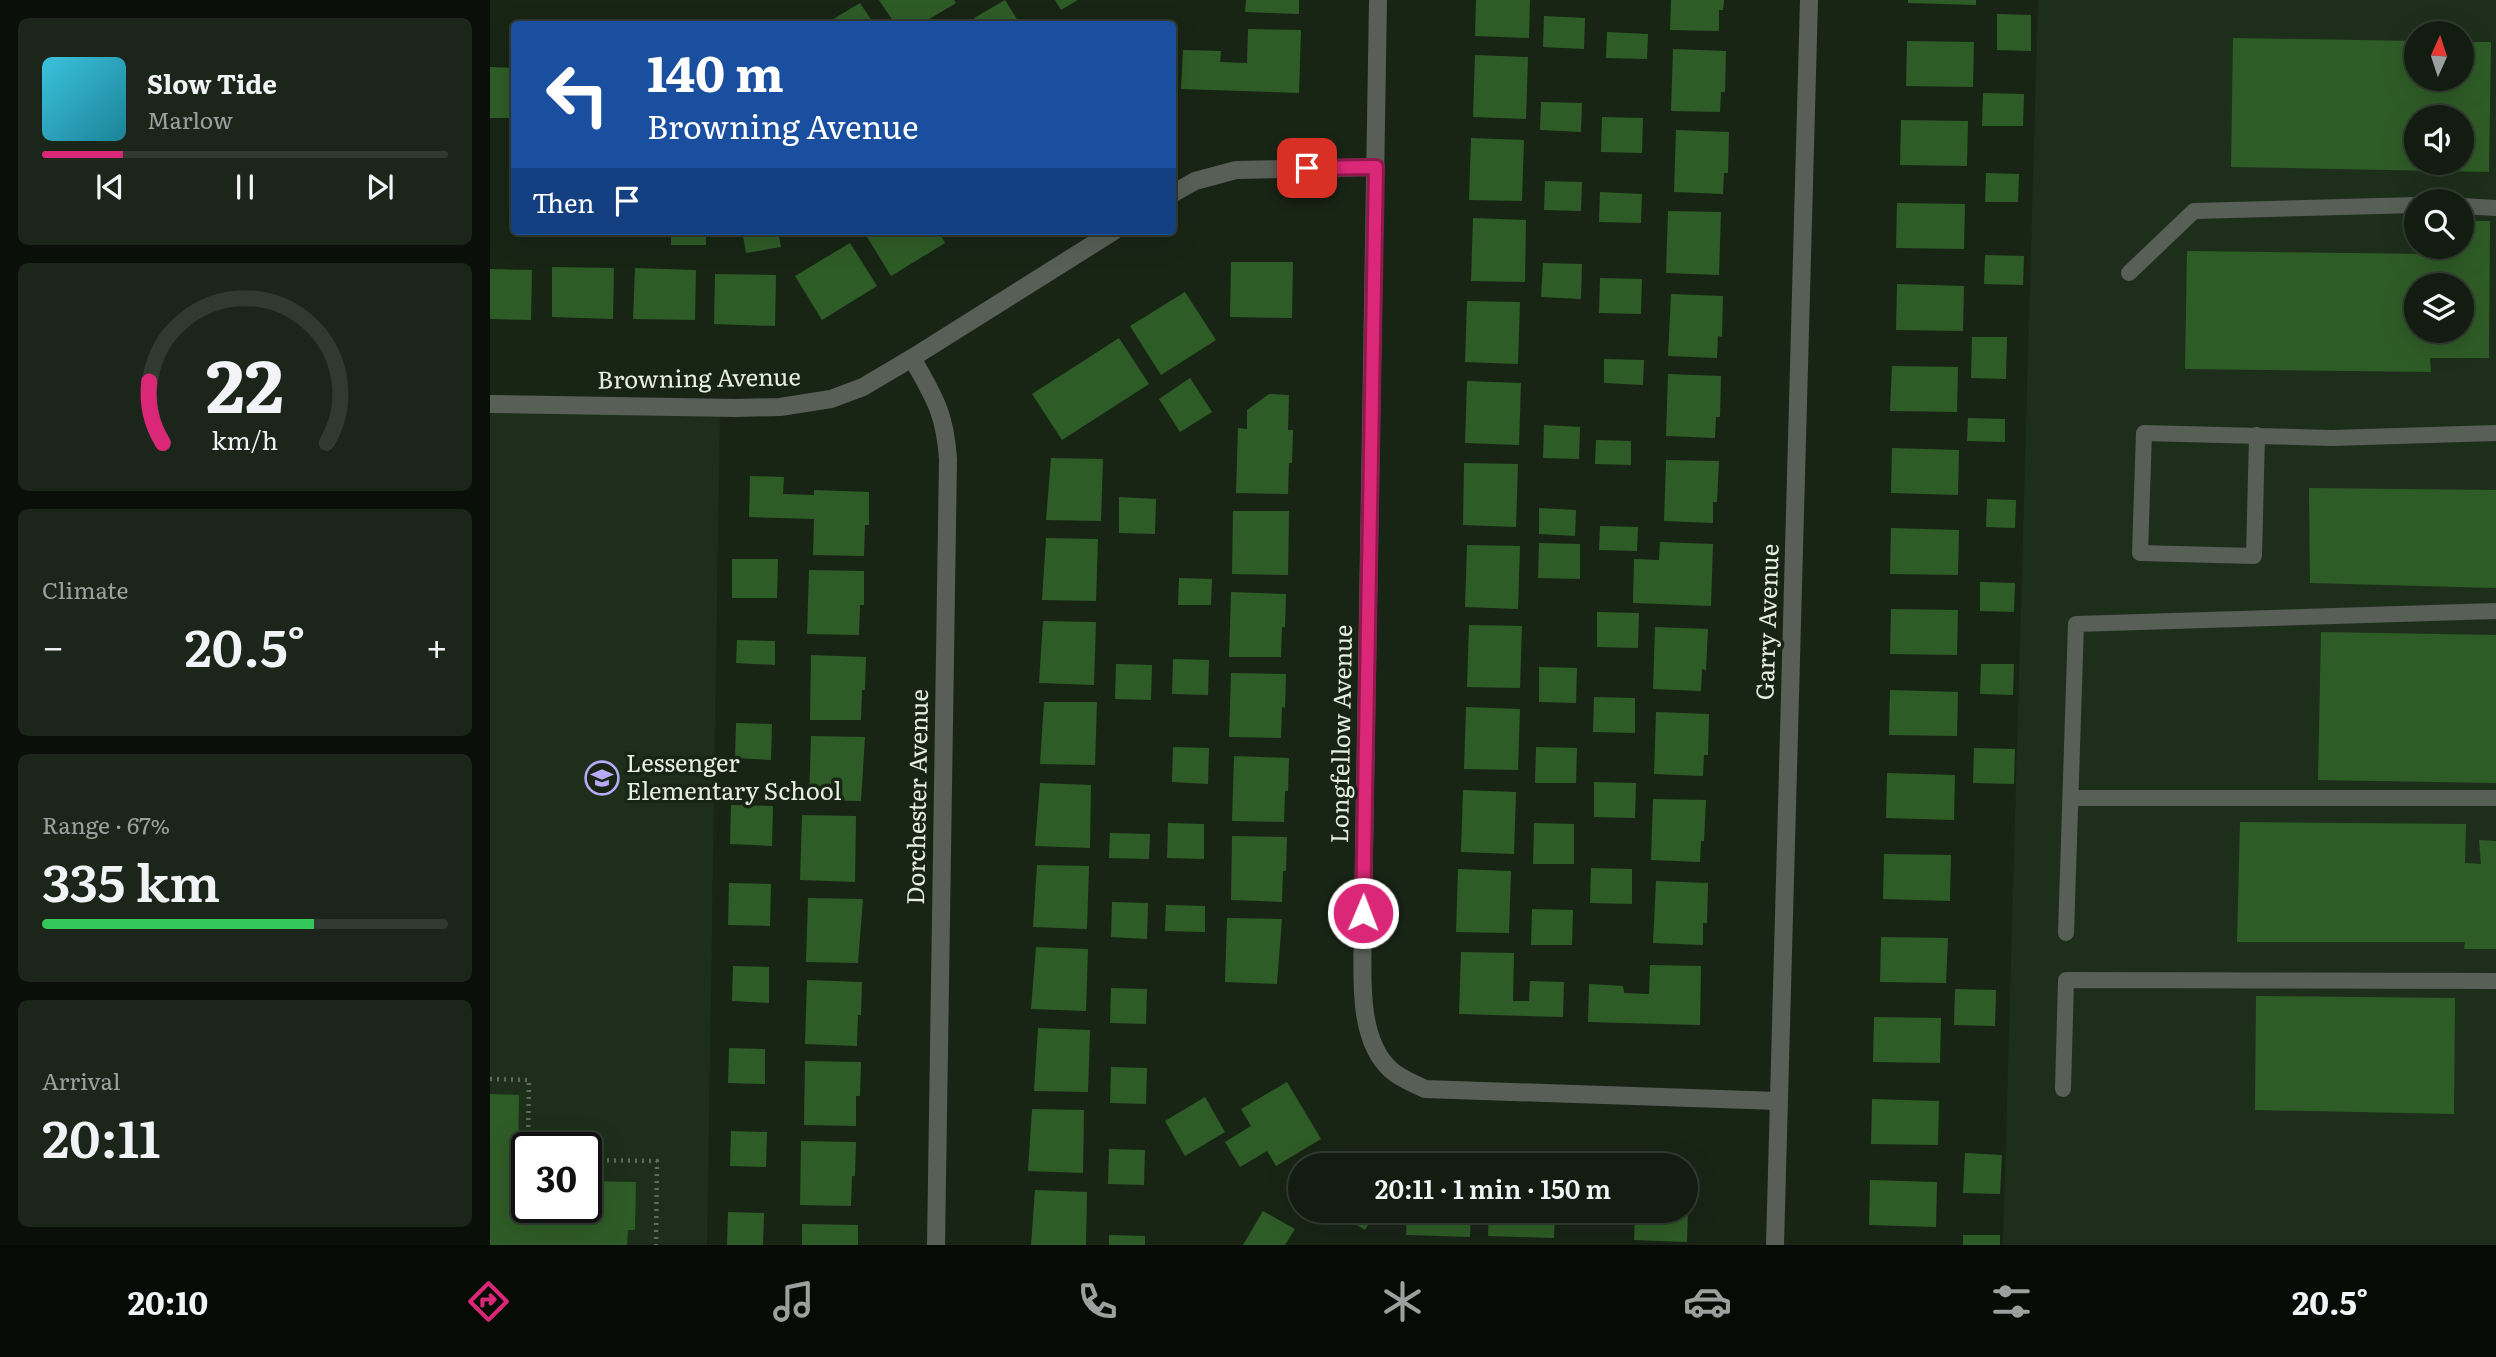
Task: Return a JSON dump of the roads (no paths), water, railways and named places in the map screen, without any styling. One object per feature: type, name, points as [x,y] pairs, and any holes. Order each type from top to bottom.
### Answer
[{"type":"street","name":"Longfellow Avenue","points":[[1378,0],[1363,913],[1364,996],[1366,1020],[1372,1041],[1380,1058],[1392,1071],[1425,1089],[1778,1101]]},
{"type":"street","name":"Garry Avenue","points":[[1775,1245],[1809,0]]},
{"type":"street","points":[[1176,192],[1195,181],[1236,170],[1376,167]]},
{"type":"street","name":"Browning Avenue","points":[[490,404],[735,408],[807,404],[831,399],[863,387],[912,358],[1108,235]]},
{"type":"street","name":"Dorchester Avenue","points":[[912,358],[941,411],[947,435],[948,459],[936,1245]]},
{"type":"lane","points":[[2129,274],[2194,211],[2404,205]]},
{"type":"lane","points":[[2474,207],[2496,208]]},
{"type":"lane","points":[[2257,435],[2254,556],[2140,553],[2144,433],[2257,435],[2332,438],[2496,433]]},
{"type":"lane","points":[[2066,933],[2076,624],[2496,611]]},
{"type":"lane","points":[[2072,797],[2496,798]]},
{"type":"lane","points":[[2063,1089],[2067,980],[2496,982]]},
{"type":"place","name":"Lessenger Elementary School","points":[[602,778]]}]
